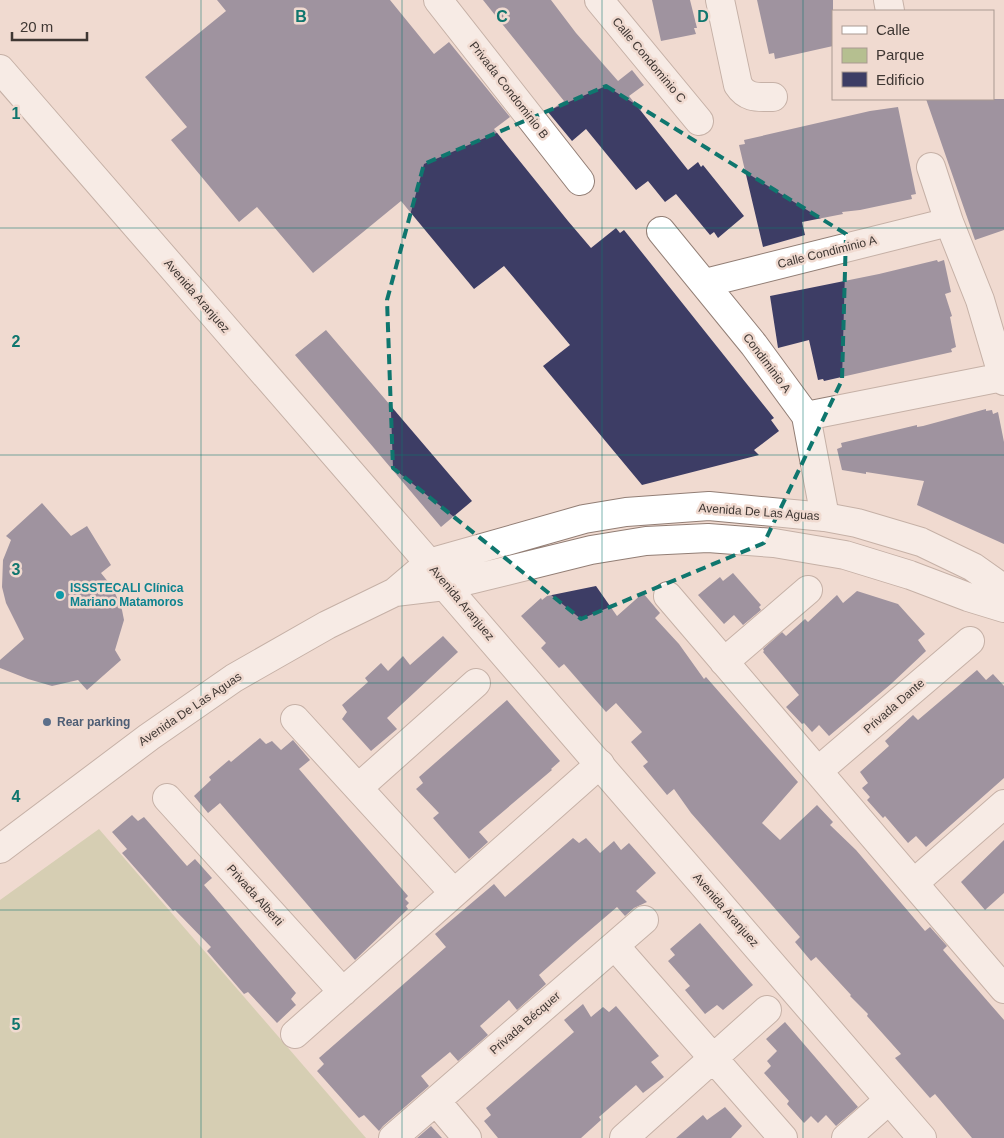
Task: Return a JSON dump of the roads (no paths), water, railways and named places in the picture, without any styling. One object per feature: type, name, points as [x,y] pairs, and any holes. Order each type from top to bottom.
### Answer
[{"type":"street","name":"Privada Condominio B","points":[[438,0],[580,181]]},
{"type":"street","name":"Calle Condominio C","points":[[599,0],[699,121]]},
{"type":"street","points":[[720,0],[738,85],[744,93],[755,97],[773,97]]},
{"type":"street","name":"Avenida Aranjuez","points":[[0,69],[306,420],[429,563],[446,586],[922,1138]]},
{"type":"street","points":[[806,416],[1003,379],[980,300],[949,222],[931,167]]},
{"type":"street","name":"Calle Condiminio A","points":[[705,283],[949,222]]},
{"type":"street","name":"Condiminio A","points":[[661,231],[754,345],[806,416],[825,517]]},
{"type":"street","name":"Avenida De Las Aguas","points":[[0,849],[149,737],[234,678],[327,625],[394,592],[429,563],[584,519],[626,512],[709,506],[825,517],[857,523],[921,542],[973,567],[1004,590]]},
{"type":"street","name":"Avenida De Las Aguas","points":[[394,592],[446,586],[591,550],[646,541],[708,538],[774,543],[845,555],[910,575],[968,598],[1004,608]]},
{"type":"street","points":[[724,662],[808,590]]},
{"type":"street","points":[[668,596],[1004,989]]},
{"type":"street","name":"Privada Dante","points":[[818,772],[970,641]]},
{"type":"street","points":[[358,788],[476,683]]},
{"type":"street","points":[[294,719],[454,893]]},
{"type":"street","points":[[295,1034],[600,764]]},
{"type":"street","name":"Privada Alberti","points":[[167,798],[343,992]]},
{"type":"street","points":[[914,883],[1004,804]]},
{"type":"street","name":"Privada Bécquer","points":[[393,1138],[644,920]]},
{"type":"street","points":[[615,946],[783,1138]]},
{"type":"street","points":[[624,1138],[767,1010]]},
{"type":"street","points":[[846,1138],[889,1100]]},
{"type":"street","points":[[436,1101],[467,1138]]},
{"type":"place","name":"ISSSTECALI Clínica Mariano Matamoros","points":[[60,595]]},
{"type":"place","name":"Rear parking","points":[[47,722]]}]
